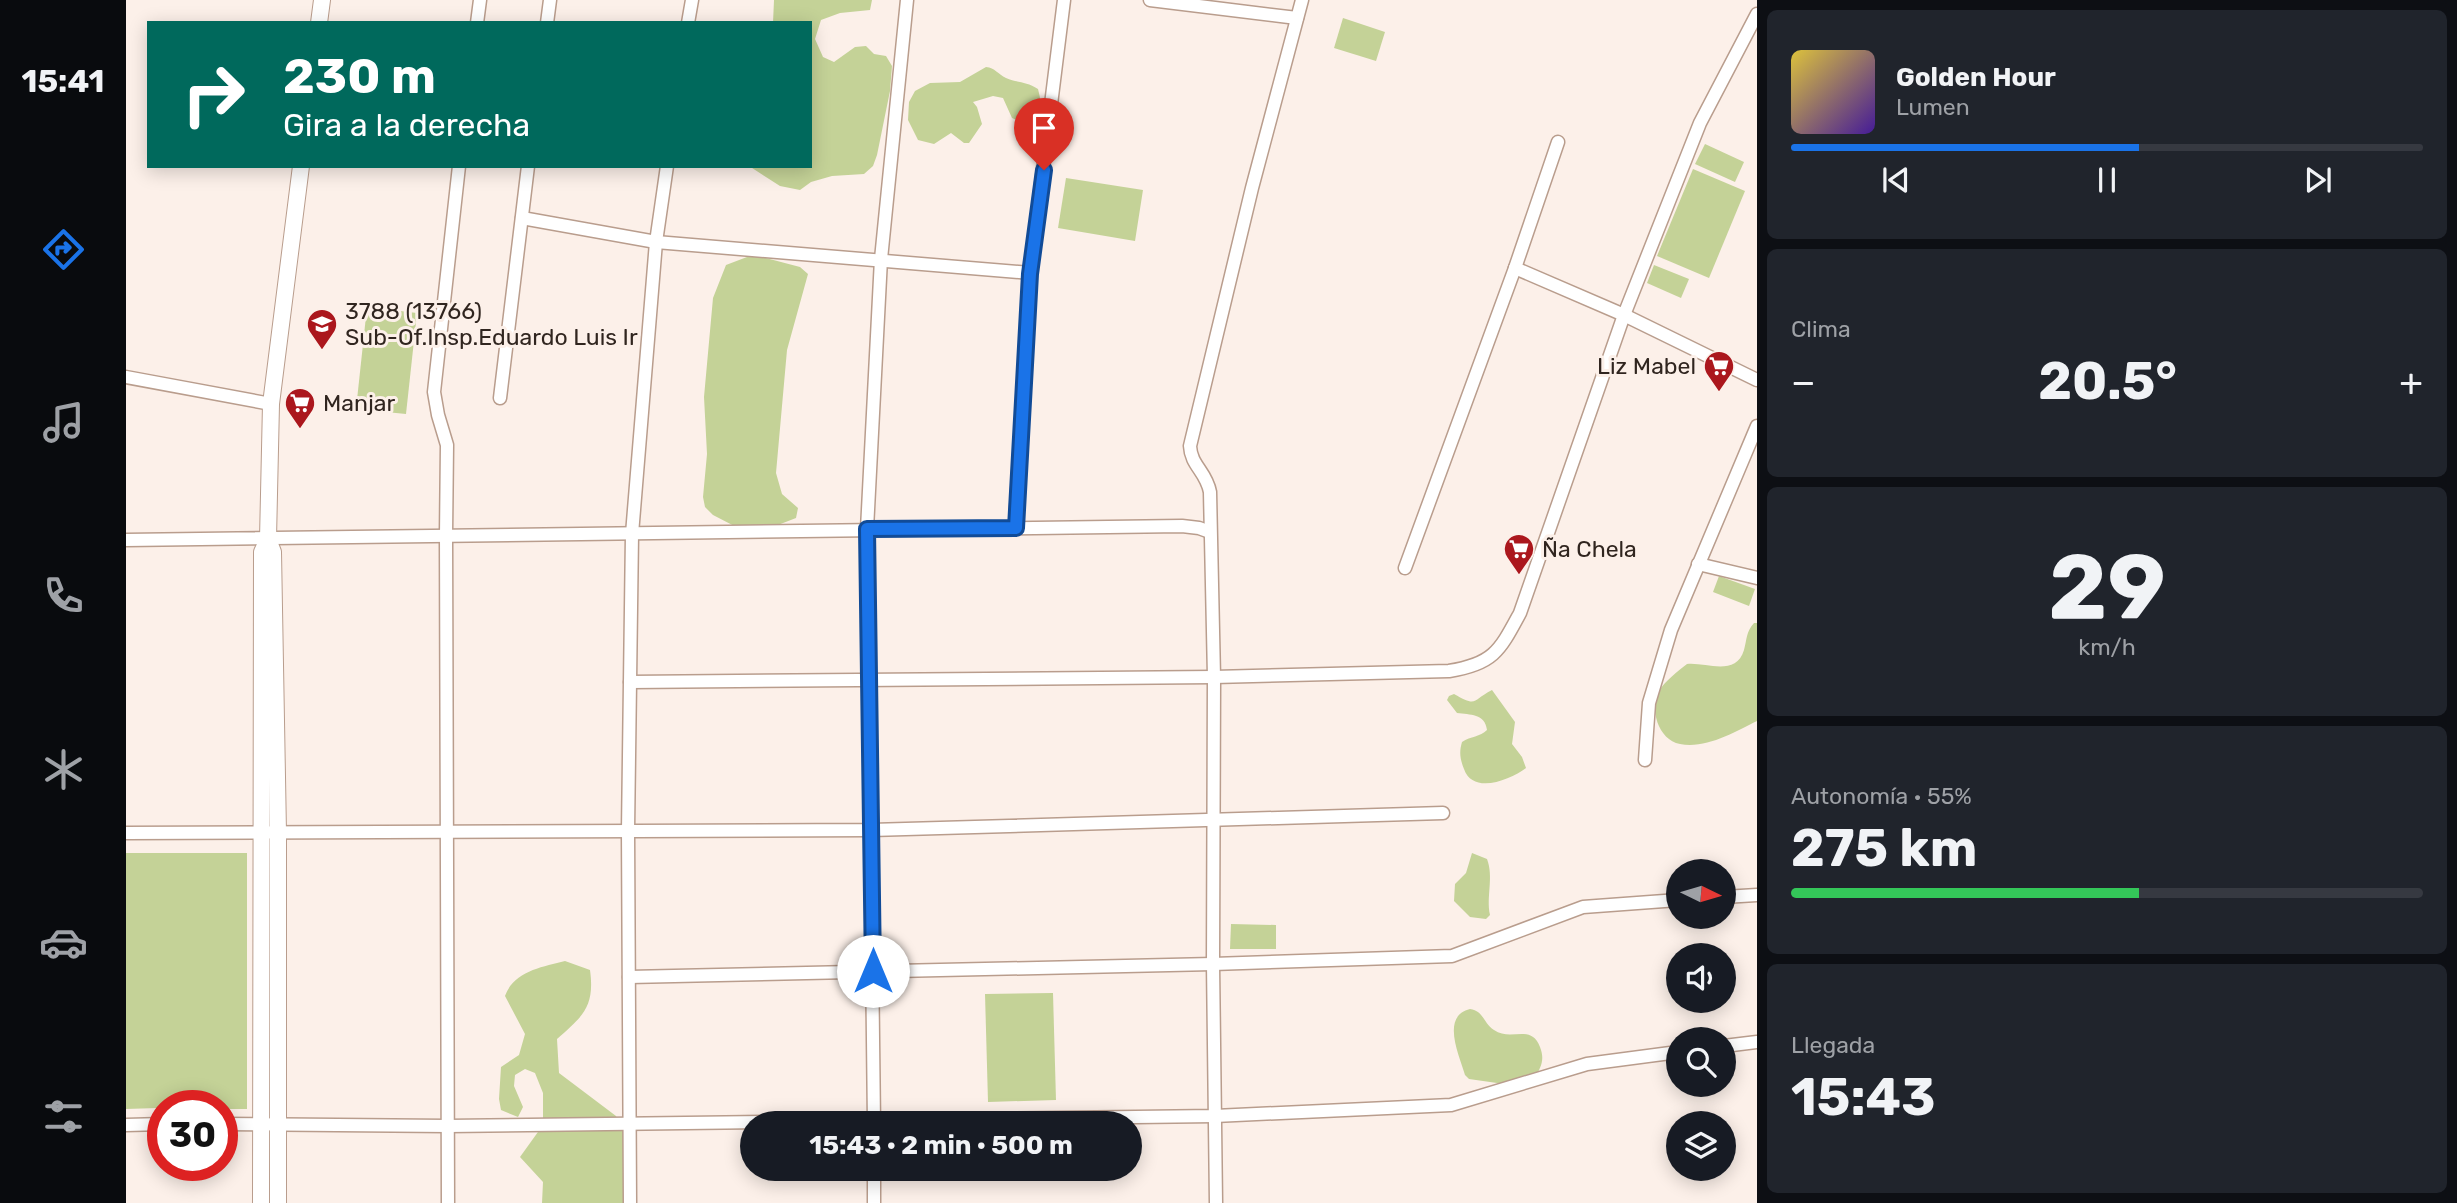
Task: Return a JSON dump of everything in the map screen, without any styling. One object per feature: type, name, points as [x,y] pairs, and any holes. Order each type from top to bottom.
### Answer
[{"type":"street","points":[[319,21],[322,0]]},
{"type":"street","points":[[477,21],[480,0]]},
{"type":"street","points":[[547,21],[550,0]]},
{"type":"street","points":[[688,21],[692,0]]},
{"type":"street","points":[[874,1111],[867,529],[881,259],[907,0]]},
{"type":"street","points":[[1016,528],[1030,274],[1064,0]]},
{"type":"street","points":[[1150,0],[1297,18]]},
{"type":"street","points":[[1216,1203],[1214,677],[1209,483],[1190,457],[1190,446],[1252,188],[1302,0]]},
{"type":"street","points":[[630,682],[1214,677],[1449,671],[1474,667],[1494,654],[1520,613],[1624,315],[1700,123],[1757,14]]},
{"type":"street","points":[[1405,568],[1515,268],[1558,142]]},
{"type":"street","points":[[261,1203],[270,833],[273,552],[268,539],[271,404],[300,168]]},
{"type":"street","points":[[449,1203],[447,445],[436,405],[435,371],[459,168]]},
{"type":"street","points":[[500,398],[528,168]]},
{"type":"street","points":[[630,1203],[628,831],[632,534],[656,242],[667,168]]},
{"type":"street","points":[[522,218],[656,242],[881,259],[1030,274]]},
{"type":"street","points":[[1515,268],[1624,315],[1757,380]]},
{"type":"street","points":[[126,377],[271,404]]},
{"type":"street","points":[[1646,760],[1649,703],[1671,630],[1757,426]]},
{"type":"street","points":[[126,540],[1182,526],[1210,532]]},
{"type":"street","points":[[1698,564],[1757,578]]},
{"type":"street","points":[[126,833],[871,830],[1443,813]]},
{"type":"street","points":[[270,833],[278,1203]]},
{"type":"street","points":[[1736,896],[1757,895]]},
{"type":"street","points":[[629,977],[1452,956],[1583,907],[1666,901]]},
{"type":"street","points":[[1736,1045],[1757,1042]]},
{"type":"street","points":[[1142,1117],[1451,1105],[1587,1064],[1666,1054]]},
{"type":"street","points":[[238,1124],[448,1126],[740,1123]]},
{"type":"street","points":[[126,1125],[147,1124]]},
{"type":"street","points":[[874,1181],[874,1203]]},
{"type":"green space","points":[[774,0],[872,0],[870,10],[840,13],[821,20],[815,39],[823,57],[834,62],[855,47],[866,46],[874,54],[886,56],[892,66],[890,91],[877,155],[873,166],[864,174],[832,176],[811,182],[800,190],[780,186],[752,168],[812,168],[812,21],[773,21]]},
{"type":"green space","points":[[1343,18],[1385,32],[1376,61],[1334,48]]},
{"type":"green space","points":[[986,67],[1006,78],[1038,89],[1042,121],[1039,137],[1032,150],[1028,147],[1026,124],[1012,118],[1003,98],[993,96],[973,102],[982,124],[969,143],[964,143],[951,133],[934,144],[918,140],[908,120],[909,102],[915,91],[930,83],[960,82]]},
{"type":"green space","points":[[1705,144],[1744,162],[1735,182],[1695,164]]},
{"type":"green space","points":[[1693,169],[1745,191],[1709,278],[1657,256]]},
{"type":"green space","points":[[1066,178],[1143,190],[1135,241],[1058,228]]},
{"type":"green space","points":[[758,256],[800,267],[808,274],[787,350],[776,473],[782,494],[798,508],[796,518],[765,530],[742,530],[713,515],[705,507],[703,497],[707,454],[704,397],[713,298],[726,265]]},
{"type":"green space","points":[[1654,265],[1689,279],[1681,298],[1647,283]]},
{"type":"green space","points":[[367,307],[417,313],[406,414],[356,409]]},
{"type":"green space","points":[[1719,576],[1755,589],[1749,606],[1713,592]]},
{"type":"green space","points":[[1754,623],[1757,623],[1757,721],[1710,742],[1690,745],[1672,741],[1661,730],[1655,714],[1659,691],[1687,664],[1727,666],[1734,663],[1744,650],[1748,633]]},
{"type":"green space","points":[[1492,690],[1515,722],[1512,744],[1526,768],[1511,777],[1492,783],[1475,782],[1463,765],[1460,752],[1462,742],[1487,730],[1486,724],[1476,716],[1457,713],[1447,700],[1454,694],[1471,702]]},
{"type":"green space","points":[[126,853],[247,853],[247,1109],[238,1109],[238,1090],[147,1090],[147,1108],[126,1109]]},
{"type":"green space","points":[[1472,853],[1487,859],[1489,866],[1490,915],[1486,919],[1470,917],[1454,901],[1455,884],[1466,873]]},
{"type":"green space","points":[[1231,924],[1276,925],[1276,949],[1230,949]]},
{"type":"green space","points":[[565,961],[590,970],[591,993],[580,1017],[557,1039],[559,1073],[616,1116],[624,1133],[624,1203],[542,1203],[543,1182],[520,1157],[543,1125],[543,1093],[535,1073],[525,1069],[515,1075],[514,1086],[523,1107],[518,1117],[501,1110],[501,1067],[519,1055],[525,1034],[505,996],[515,981],[530,971]]},
{"type":"green space","points":[[1053,993],[1056,1100],[988,1102],[985,994]]},
{"type":"green space","points":[[1470,1009],[1478,1012],[1490,1027],[1500,1033],[1526,1034],[1536,1040],[1542,1060],[1535,1078],[1504,1084],[1469,1079],[1465,1075],[1456,1048],[1454,1028],[1461,1013]]},
{"type":"place","name":"3788 (13766) Sub-Of.Insp.Eduardo Luis Ir","points":[[322,351]]},
{"type":"place","name":"Liz Mabel","points":[[1719,393]]},
{"type":"place","name":"Manjar","points":[[300,430]]},
{"type":"place","name":"Ña Chela","points":[[1519,576]]},
{"type":"route","points":[[873,971],[867,529],[1016,528],[1030,274],[1044,170]]}]
